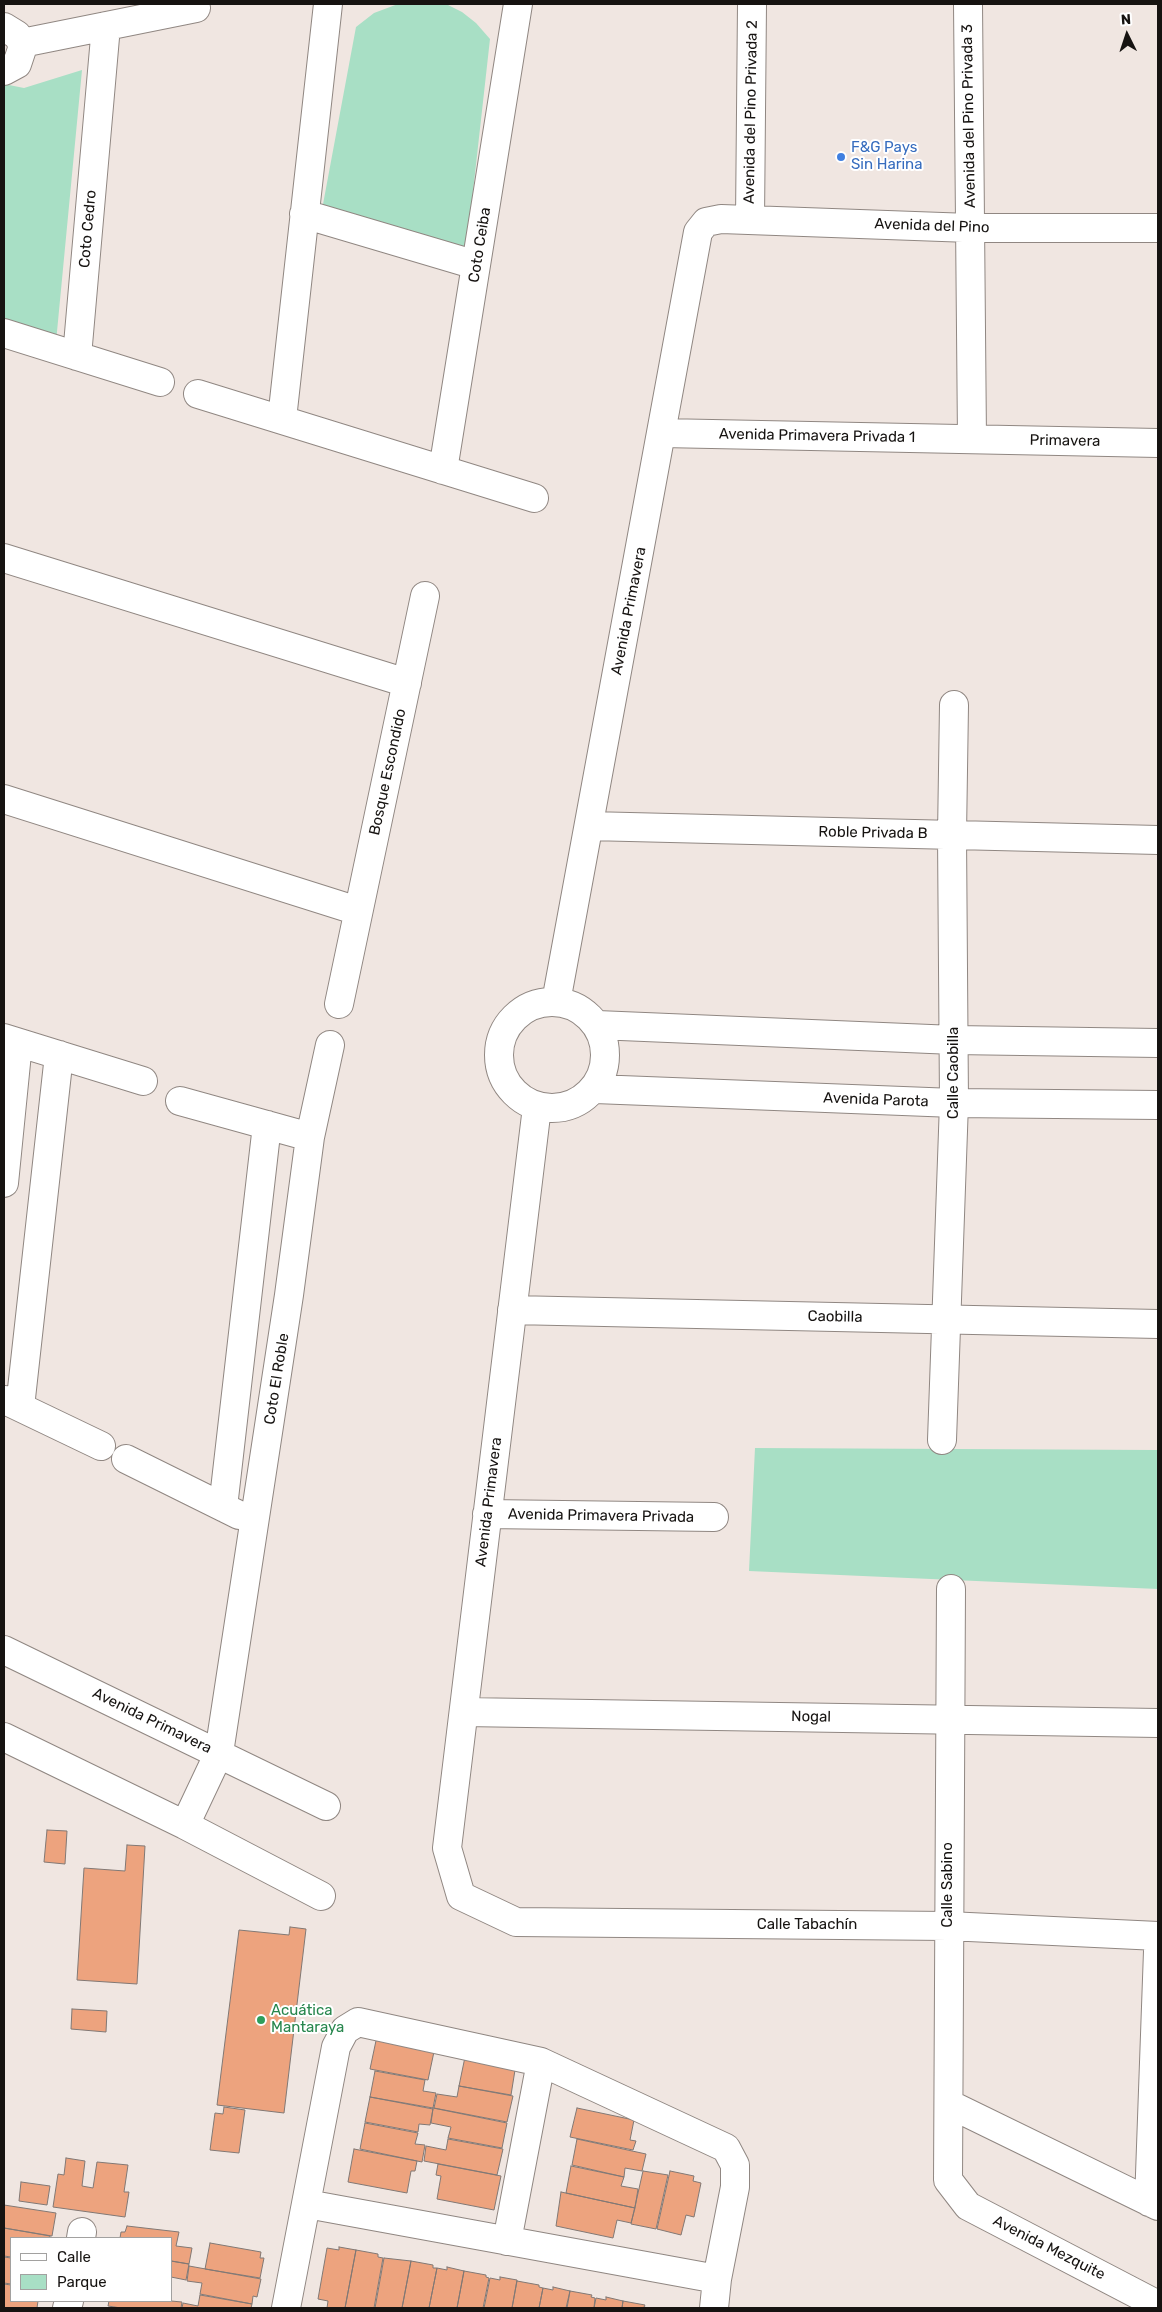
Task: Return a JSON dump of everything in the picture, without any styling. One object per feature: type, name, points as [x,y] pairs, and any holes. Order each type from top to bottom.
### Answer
[{"type":"street","points":[[282,419],[328,4]]},
{"type":"street","name":"Avenida del Pino Privada 2","points":[[750,220],[752,4]]},
{"type":"street","name":"Avenida del Pino Privada 3","points":[[968,4],[972,439]]},
{"type":"street","points":[[4,71],[14,66],[22,54],[10,25],[106,26],[196,8]]},
{"type":"street","name":"Coto Ceiba","points":[[443,470],[476,265],[511,9]]},
{"type":"street","name":"Coto Cedro","points":[[77,356],[106,26]]},
{"type":"street","points":[[304,214],[476,265]]},
{"type":"street","name":"Avenida del Pino","points":[[706,222],[721,219],[970,228],[1158,228]]},
{"type":"street","name":"Avenida Primavera","points":[[556,1002],[698,232],[706,222]]},
{"type":"street","points":[[4,333],[160,382]]},
{"type":"street","points":[[198,394],[534,498]]},
{"type":"street","name":"Avenida Primavera Privada 1","points":[[662,433],[972,439]]},
{"type":"street","name":"Primavera","points":[[972,439],[1158,443]]},
{"type":"street","points":[[4,558],[407,683]]},
{"type":"street","name":"Bosque Escondido","points":[[339,1004],[425,596]]},
{"type":"street","name":"Calle Caobilla","points":[[942,1440],[954,1102],[952,835],[954,705]]},
{"type":"street","points":[[4,798],[358,911]]},
{"type":"street","name":"Roble Privada B","points":[[589,826],[1158,840]]},
{"type":"street","points":[[556,1002],[580,1009],[598,1026],[606,1058],[595,1090],[568,1107],[537,1107],[518,1096],[504,1078],[499,1057],[503,1035],[516,1017],[534,1005],[556,1002]]},
{"type":"street","points":[[598,1026],[954,1040],[1158,1044]]},
{"type":"street","points":[[4,1183],[11,1040],[143,1081]]},
{"type":"street","name":"Coto El Roble","points":[[219,1754],[288,1304],[310,1137],[330,1045]]},
{"type":"street","points":[[59,1055],[12,1403],[101,1446]]},
{"type":"street","name":"Avenida Parota","points":[[595,1090],[954,1102],[1158,1105]]},
{"type":"street","points":[[180,1101],[310,1137]]},
{"type":"street","name":"Avenida Primavera","points":[[461,1896],[447,1848],[537,1107]]},
{"type":"street","points":[[223,1507],[268,1125]]},
{"type":"street","name":"Caobilla","points":[[512,1310],[1158,1324]]},
{"type":"street","points":[[126,1459],[254,1523]]},
{"type":"street","name":"Avenida Primavera Privada","points":[[487,1514],[714,1517]]},
{"type":"street","name":"Calle Sabino","points":[[948,2180],[951,1589]]},
{"type":"street","name":"Avenida Primavera","points":[[4,1650],[326,1806]]},
{"type":"street","name":"Nogal","points":[[464,1712],[1158,1723]]},
{"type":"street","points":[[4,1737],[185,1825],[321,1896]]},
{"type":"street","points":[[185,1825],[219,1754]]},
{"type":"street","name":"Calle Tabachín","points":[[461,1896],[516,1922],[948,1926],[1158,1936]]},
{"type":"street","points":[[949,2104],[1154,2204],[1158,1951]]},
{"type":"street","points":[[286,2308],[336,2047],[345,2030],[358,2022],[541,2062],[726,2148],[735,2165],[735,2187],[717,2279],[714,2308]]},
{"type":"street","points":[[507,2241],[541,2062]]},
{"type":"street","name":"Avenida Mezquite","points":[[948,2180],[968,2206],[1158,2305]]},
{"type":"street","points":[[307,2204],[717,2279]]},
{"type":"green space","points":[[398,4],[448,5],[462,12],[476,23],[490,39],[466,254],[321,215],[356,27],[374,13]]},
{"type":"green space","points":[[82,70],[56,342],[4,329],[4,84],[24,88]]},
{"type":"green space","points":[[755,1448],[1157,1450],[1158,1589],[749,1571]]},
{"type":"building","points":[[47,1830],[67,1831],[65,1864],[44,1862]]},
{"type":"building","points":[[127,1845],[145,1846],[137,1984],[77,1980],[84,1868],[125,1871]]},
{"type":"building","name":"Acuática Mantaraya","points":[[290,1927],[306,1929],[284,2113],[217,2105],[239,1930],[289,1935]]},
{"type":"building","points":[[72,2009],[107,2011],[106,2032],[71,2029]]},
{"type":"building","points":[[377,2036],[435,2047],[428,2080],[370,2069]]},
{"type":"building","points":[[465,2057],[515,2070],[511,2095],[459,2086]]},
{"type":"building","points":[[375,2071],[425,2080],[423,2091],[436,2093],[433,2108],[370,2097]]},
{"type":"building","points":[[459,2086],[513,2096],[507,2122],[434,2108],[437,2094],[457,2097]]},
{"type":"building","points":[[370,2097],[433,2109],[430,2125],[419,2124],[418,2132],[365,2122]]},
{"type":"building","points":[[224,2107],[245,2110],[239,2153],[210,2150],[215,2113],[223,2114]]},
{"type":"building","points":[[433,2108],[507,2123],[502,2148],[448,2138],[451,2127],[431,2123]]},
{"type":"building","points":[[577,2108],[634,2120],[630,2140],[636,2141],[633,2150],[570,2137]]},
{"type":"building","points":[[365,2123],[418,2133],[415,2144],[425,2145],[422,2162],[360,2149]]},
{"type":"building","points":[[448,2139],[503,2149],[497,2175],[424,2161],[426,2146],[446,2150]]},
{"type":"building","points":[[577,2139],[646,2154],[642,2171],[625,2168],[624,2177],[572,2165]]},
{"type":"building","points":[[354,2149],[417,2161],[415,2171],[411,2171],[407,2193],[348,2182]]},
{"type":"building","points":[[66,2158],[85,2161],[82,2186],[93,2188],[97,2162],[128,2165],[124,2192],[129,2192],[125,2217],[53,2207],[58,2174],[64,2175]]},
{"type":"building","points":[[438,2164],[501,2176],[494,2210],[437,2199],[441,2176],[436,2175]]},
{"type":"building","points":[[571,2166],[624,2177],[621,2186],[638,2189],[635,2208],[566,2193]]},
{"type":"building","points":[[643,2171],[668,2175],[656,2229],[631,2224]]},
{"type":"building","points":[[670,2171],[694,2176],[693,2181],[701,2183],[694,2217],[686,2215],[681,2235],[657,2229]]},
{"type":"building","points":[[21,2182],[50,2186],[47,2205],[19,2201]]},
{"type":"building","points":[[561,2192],[635,2208],[631,2223],[617,2220],[613,2238],[556,2226]]},
{"type":"building","points":[[4,2205],[56,2213],[52,2236],[4,2228]]},
{"type":"building","points":[[127,2226],[179,2232],[176,2246],[192,2248],[189,2264],[172,2261],[172,2237],[120,2237],[121,2232],[125,2232]]},
{"type":"building","points":[[4,2228],[50,2236],[10,2237],[10,2257],[4,2256]]},
{"type":"building","points":[[210,2243],[261,2252],[260,2258],[264,2258],[260,2278],[205,2269]]},
{"type":"building","points":[[339,2247],[356,2250],[345,2308],[327,2308],[328,2301],[318,2299],[327,2248],[339,2250]]},
{"type":"building","points":[[356,2250],[378,2254],[378,2257],[383,2258],[374,2308],[345,2308]]},
{"type":"building","points":[[4,2257],[10,2258],[10,2284],[4,2283]]},
{"type":"building","points":[[384,2258],[411,2261],[402,2308],[375,2308]]},
{"type":"building","points":[[172,2261],[189,2264],[186,2280],[172,2277]]},
{"type":"building","points":[[411,2261],[433,2265],[433,2268],[437,2268],[429,2308],[402,2308]]},
{"type":"building","points":[[189,2266],[261,2279],[257,2297],[253,2296],[252,2304],[200,2294],[202,2283],[187,2281]]},
{"type":"building","points":[[447,2267],[464,2271],[457,2308],[429,2308],[437,2268],[447,2270]]},
{"type":"building","points":[[464,2271],[486,2275],[489,2278],[483,2308],[457,2308]]},
{"type":"building","points":[[500,2277],[517,2280],[512,2308],[484,2308],[490,2278],[500,2280]]},
{"type":"building","points":[[517,2281],[539,2285],[539,2287],[543,2288],[539,2308],[512,2308]]},
{"type":"building","points":[[4,2284],[10,2285],[10,2302],[38,2302],[37,2308],[4,2308]]},
{"type":"building","points":[[553,2287],[570,2291],[566,2308],[539,2308],[543,2288],[553,2290]]},
{"type":"building","points":[[570,2291],[592,2295],[591,2297],[595,2298],[594,2308],[567,2308]]},
{"type":"building","points":[[200,2295],[252,2304],[251,2308],[182,2308],[183,2303],[198,2306]]},
{"type":"building","points":[[606,2297],[623,2301],[622,2308],[594,2308],[596,2298],[606,2300]]},
{"type":"building","points":[[623,2301],[645,2305],[644,2307],[648,2308],[622,2308]]},
{"type":"building","points":[[109,2302],[182,2302],[181,2308],[121,2308],[108,2306]]},
{"type":"place","name":"F&G Pays Sin Harina","points":[[841,157]]},
{"type":"place","name":"Acuática Mantaraya","points":[[261,2020]]}]
